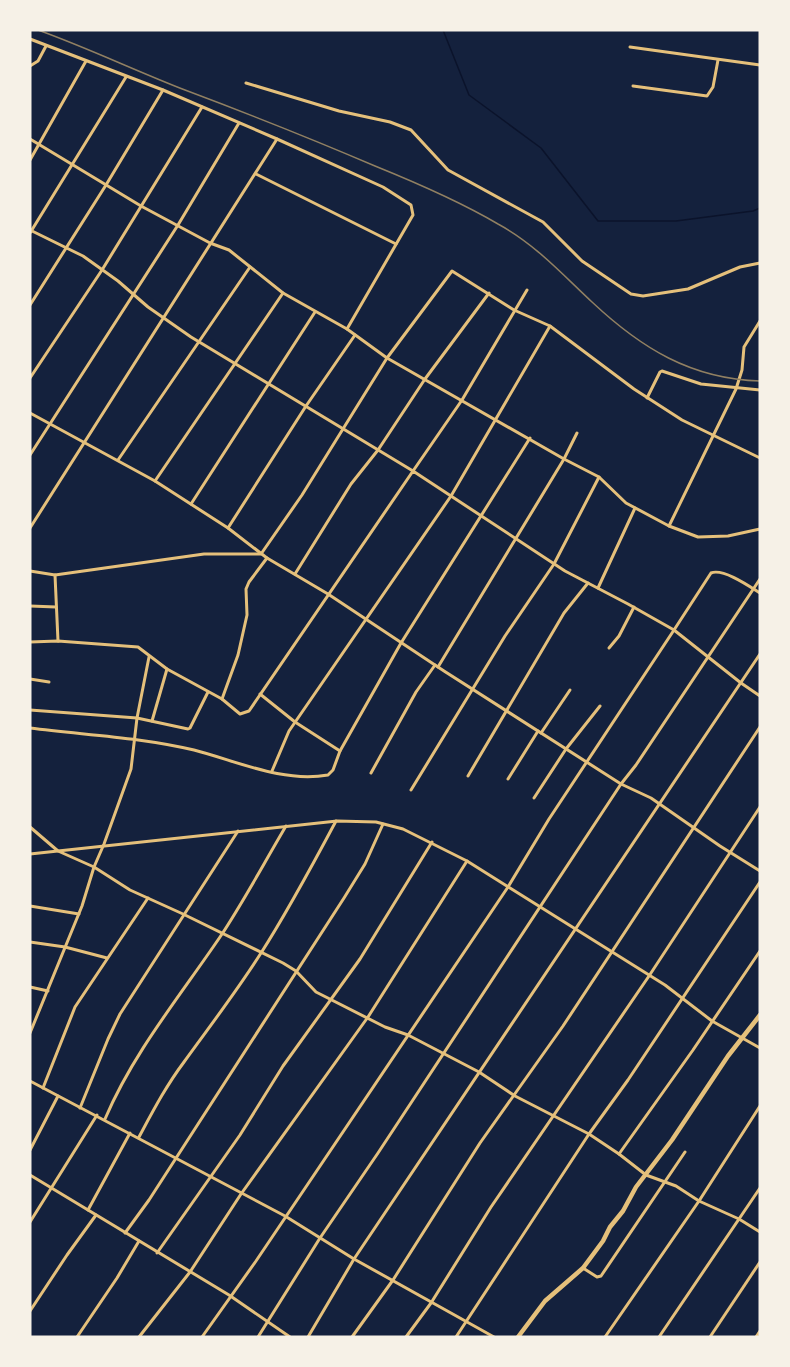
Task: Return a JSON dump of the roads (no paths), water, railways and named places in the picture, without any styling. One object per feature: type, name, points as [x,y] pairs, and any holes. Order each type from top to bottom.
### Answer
[{"type":"street","points":[[30,39],[164,90],[277,139],[382,187],[411,205],[414,213],[347,329]]},
{"type":"street","points":[[30,66],[38,61],[46,46]]},
{"type":"street","points":[[630,47],[760,65]]},
{"type":"street","points":[[633,86],[707,96],[713,87],[718,60]]},
{"type":"street","points":[[30,160],[86,61]]},
{"type":"street","points":[[126,77],[30,231],[83,256],[131,295],[198,341],[413,471],[554,564],[674,630],[760,696]]},
{"type":"street","points":[[246,83],[339,111],[390,122],[411,130],[448,170],[543,222],[582,261],[632,294],[643,296],[688,289],[741,267],[760,263]]},
{"type":"street","points":[[30,305],[164,90]]},
{"type":"street","points":[[30,378],[102,270],[202,107]]},
{"type":"street","points":[[30,455],[177,225],[239,123]]},
{"type":"street","points":[[30,139],[141,206],[210,243],[229,250],[283,293],[347,329],[387,358],[599,477],[620,498],[669,526],[698,537],[729,536],[760,529]]},
{"type":"street","points":[[30,528],[277,139]]},
{"type":"street","points":[[256,174],[396,244]]},
{"type":"street","points":[[118,460],[250,267]]},
{"type":"street","points":[[261,554],[302,495],[387,358],[452,271],[514,310],[550,326],[647,398],[682,420],[760,458]]},
{"type":"street","points":[[30,642],[58,641],[138,647],[167,669],[222,699],[240,714],[249,711],[462,400],[527,290]]},
{"type":"street","points":[[155,481],[233,363],[283,293]]},
{"type":"street","points":[[295,574],[351,484],[378,450],[425,379],[489,293]]},
{"type":"street","points":[[191,504],[316,311]]},
{"type":"street","points":[[669,526],[736,389],[742,370],[744,347],[760,321]]},
{"type":"street","points":[[272,772],[280,749],[295,722],[451,496],[550,326]]},
{"type":"street","points":[[228,528],[355,334]]},
{"type":"street","points":[[647,398],[661,371],[688,381],[736,389],[760,390]]},
{"type":"street","points":[[30,413],[155,481],[228,528],[267,558],[328,594],[621,784],[659,803],[693,829],[760,871]]},
{"type":"street","points":[[371,773],[416,692],[436,666],[516,539],[577,433]]},
{"type":"street","points":[[30,728],[134,740],[193,750],[292,776],[328,775],[333,770],[340,751],[401,643],[530,438]]},
{"type":"street","points":[[411,790],[505,636],[554,564],[599,477]]},
{"type":"street","points":[[598,588],[636,507]]},
{"type":"street","points":[[30,571],[55,574],[204,554],[261,554]]},
{"type":"street","points":[[222,699],[247,615],[246,589],[267,558]]},
{"type":"street","points":[[202,1337],[256,1261],[508,887],[549,819],[711,573],[724,572],[760,593]]},
{"type":"street","points":[[55,574],[58,641]]},
{"type":"street","points":[[258,1337],[320,1238],[760,579]]},
{"type":"street","points":[[468,776],[564,613],[588,583]]},
{"type":"street","points":[[30,606],[56,607]]},
{"type":"street","points":[[609,648],[619,636],[634,607]]},
{"type":"street","points":[[308,1337],[354,1259],[760,654]]},
{"type":"street","points":[[30,1033],[79,914],[130,769],[149,657]]},
{"type":"street","points":[[152,721],[167,669]]},
{"type":"street","points":[[30,679],[49,681]]},
{"type":"street","points":[[508,779],[570,690]]},
{"type":"street","points":[[30,710],[137,718],[186,729],[190,728],[208,692]]},
{"type":"street","points":[[260,694],[295,722],[340,751]]},
{"type":"street","points":[[534,798],[566,749],[600,706]]},
{"type":"street","points":[[352,1337],[393,1280],[480,1143],[515,1096],[612,953],[760,727]]},
{"type":"street","points":[[406,1337],[431,1303],[462,1251],[649,976],[760,807]]},
{"type":"street","points":[[139,1137],[159,1099],[261,953],[337,821]]},
{"type":"street","points":[[30,854],[104,844],[337,821],[383,823],[432,842],[467,861],[649,976],[712,1021],[760,1048]]},
{"type":"street","points":[[125,1233],[365,864],[383,823]]},
{"type":"street","points":[[105,1119],[134,1060],[222,934],[286,826]]},
{"type":"street","points":[[30,827],[58,851],[94,867],[129,890],[283,963],[296,972],[316,992],[330,1000],[385,1027],[408,1035],[479,1072],[515,1096],[589,1134],[646,1175],[676,1186],[699,1201],[739,1219],[760,1232]]},
{"type":"street","points":[[80,1108],[120,1014],[238,831]]},
{"type":"street","points":[[157,1252],[213,1176],[283,1066],[360,959],[432,842]]},
{"type":"street","points":[[139,1337],[190,1272],[241,1194],[368,1017],[467,861]]},
{"type":"street","points":[[456,1337],[589,1134],[628,1080],[760,882]]},
{"type":"street","points":[[43,1088],[75,1007],[148,898]]},
{"type":"street","points":[[30,906],[79,914]]},
{"type":"street","points":[[30,942],[65,947],[107,958]]},
{"type":"street","points":[[619,1154],[760,951]]},
{"type":"street","points":[[30,987],[48,991]]},
{"type":"street","points":[[518,1337],[545,1301],[583,1268],[623,1211],[636,1187],[694,1108],[728,1056],[760,1015]]},
{"type":"street","points":[[30,1081],[213,1176],[241,1194],[285,1216],[354,1259],[494,1337]]},
{"type":"street","points":[[30,1150],[58,1095]]},
{"type":"street","points":[[605,1337],[699,1201],[760,1106]]},
{"type":"street","points":[[30,1222],[97,1115]]},
{"type":"street","points":[[88,1210],[130,1133]]},
{"type":"street","points":[[583,1268],[597,1277],[601,1276],[685,1152]]},
{"type":"street","points":[[30,1175],[230,1295],[290,1337]]},
{"type":"street","points":[[659,1337],[760,1188]]},
{"type":"street","points":[[30,1311],[96,1215]]},
{"type":"street","points":[[77,1337],[139,1241]]},
{"type":"street","points":[[710,1337],[760,1262]]},
{"type":"street","points":[[756,1337],[760,1331]]},
{"type":"waterway","points":[[443,30],[469,95],[541,148],[598,221],[676,221],[753,211],[760,208]]},
{"type":"railway","points":[[38,30],[328,146],[453,200],[524,241],[548,260],[610,319],[648,347],[689,367],[712,374],[760,381]]}]
